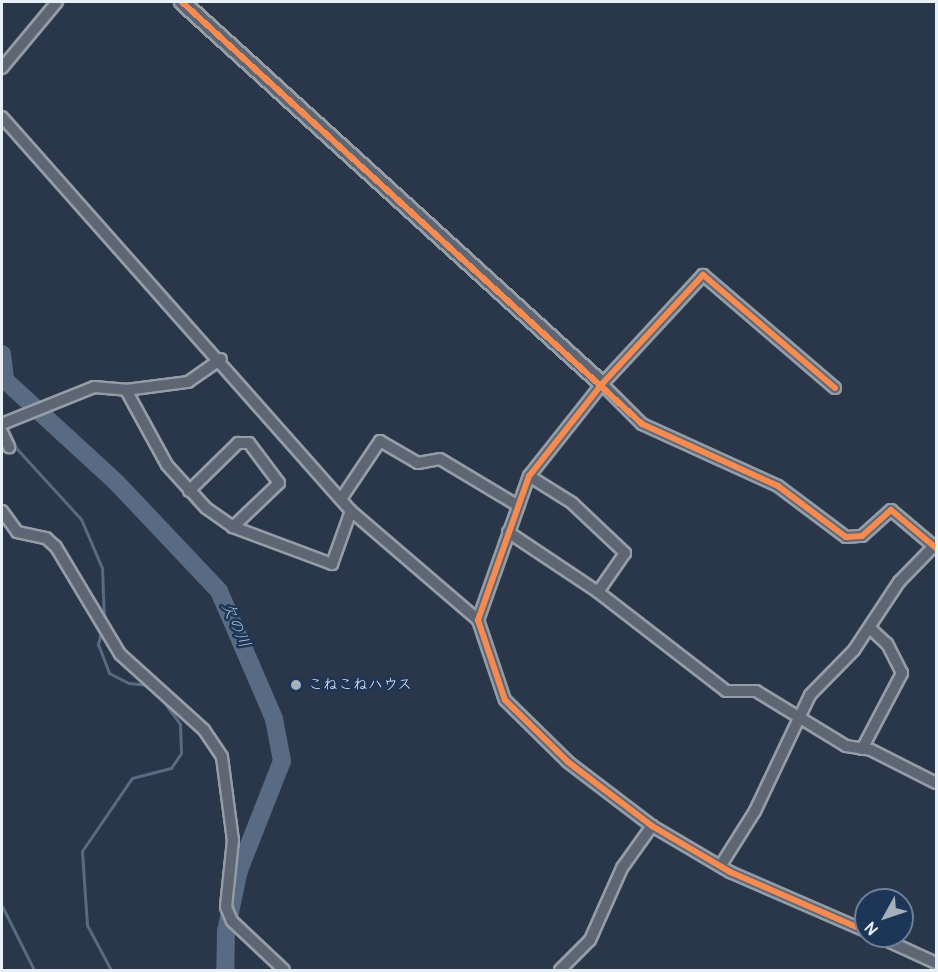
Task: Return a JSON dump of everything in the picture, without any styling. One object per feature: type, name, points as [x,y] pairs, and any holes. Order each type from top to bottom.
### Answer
[{"type":"street","points":[[2,68],[57,2]]},
{"type":"street","points":[[182,2],[602,384],[642,424],[778,486],[846,537],[862,536],[891,510],[936,546],[899,582],[870,628],[800,713],[755,811],[721,865]]},
{"type":"street","points":[[2,117],[221,359],[351,511],[478,620],[505,700],[568,762],[652,826],[721,865],[854,926]]},
{"type":"street","points":[[478,620],[529,476],[602,384],[703,275],[835,388]]},
{"type":"street","points":[[4,423],[94,387],[126,390],[188,382],[221,359]]},
{"type":"street","points":[[126,390],[167,465],[189,491],[233,527],[332,564],[351,511]]},
{"type":"street","points":[[2,432],[9,447]]},
{"type":"street","points":[[341,499],[380,441],[418,464],[440,459],[517,505]]},
{"type":"street","points":[[189,491],[238,443],[249,443],[279,483],[233,527]]},
{"type":"street","points":[[529,476],[572,503],[625,553],[598,592]]},
{"type":"street","points":[[2,511],[17,532],[45,538],[56,547],[98,622],[120,654],[204,730],[222,757],[233,840],[226,907],[237,925],[284,970]]},
{"type":"street","points":[[508,532],[598,592],[726,691],[756,691],[800,713],[846,746],[862,749],[936,783]]},
{"type":"street","points":[[862,749],[902,673],[887,644],[870,628]]},
{"type":"street","points":[[560,970],[590,940],[622,868],[652,826]]},
{"type":"street","points":[[904,948],[936,963]]},
{"type":"waterway","name":"欠の川","points":[[2,354],[5,380],[116,482],[219,591],[274,719],[282,761],[239,870],[226,931],[225,970]]},
{"type":"waterway","name":"欠の川","points":[[2,385],[5,380]]},
{"type":"waterway","points":[[2,416],[17,449],[81,519],[102,568],[104,620]]},
{"type":"waterway","points":[[102,629],[98,644],[109,673],[129,683],[149,685]]},
{"type":"waterway","points":[[111,970],[87,925],[82,851],[132,778],[171,768],[181,753],[180,724],[158,694]]},
{"type":"waterway","points":[[2,906],[34,970]]},
{"type":"cycle path","points":[[182,2],[642,424],[778,486],[846,537],[862,536],[891,510],[936,548]]},
{"type":"cycle path","points":[[835,388],[703,275],[602,384],[529,476],[478,620],[505,700],[568,762],[652,826],[730,872],[854,926]]},
{"type":"place","name":"こねこねハウス","points":[[296,685]]}]
